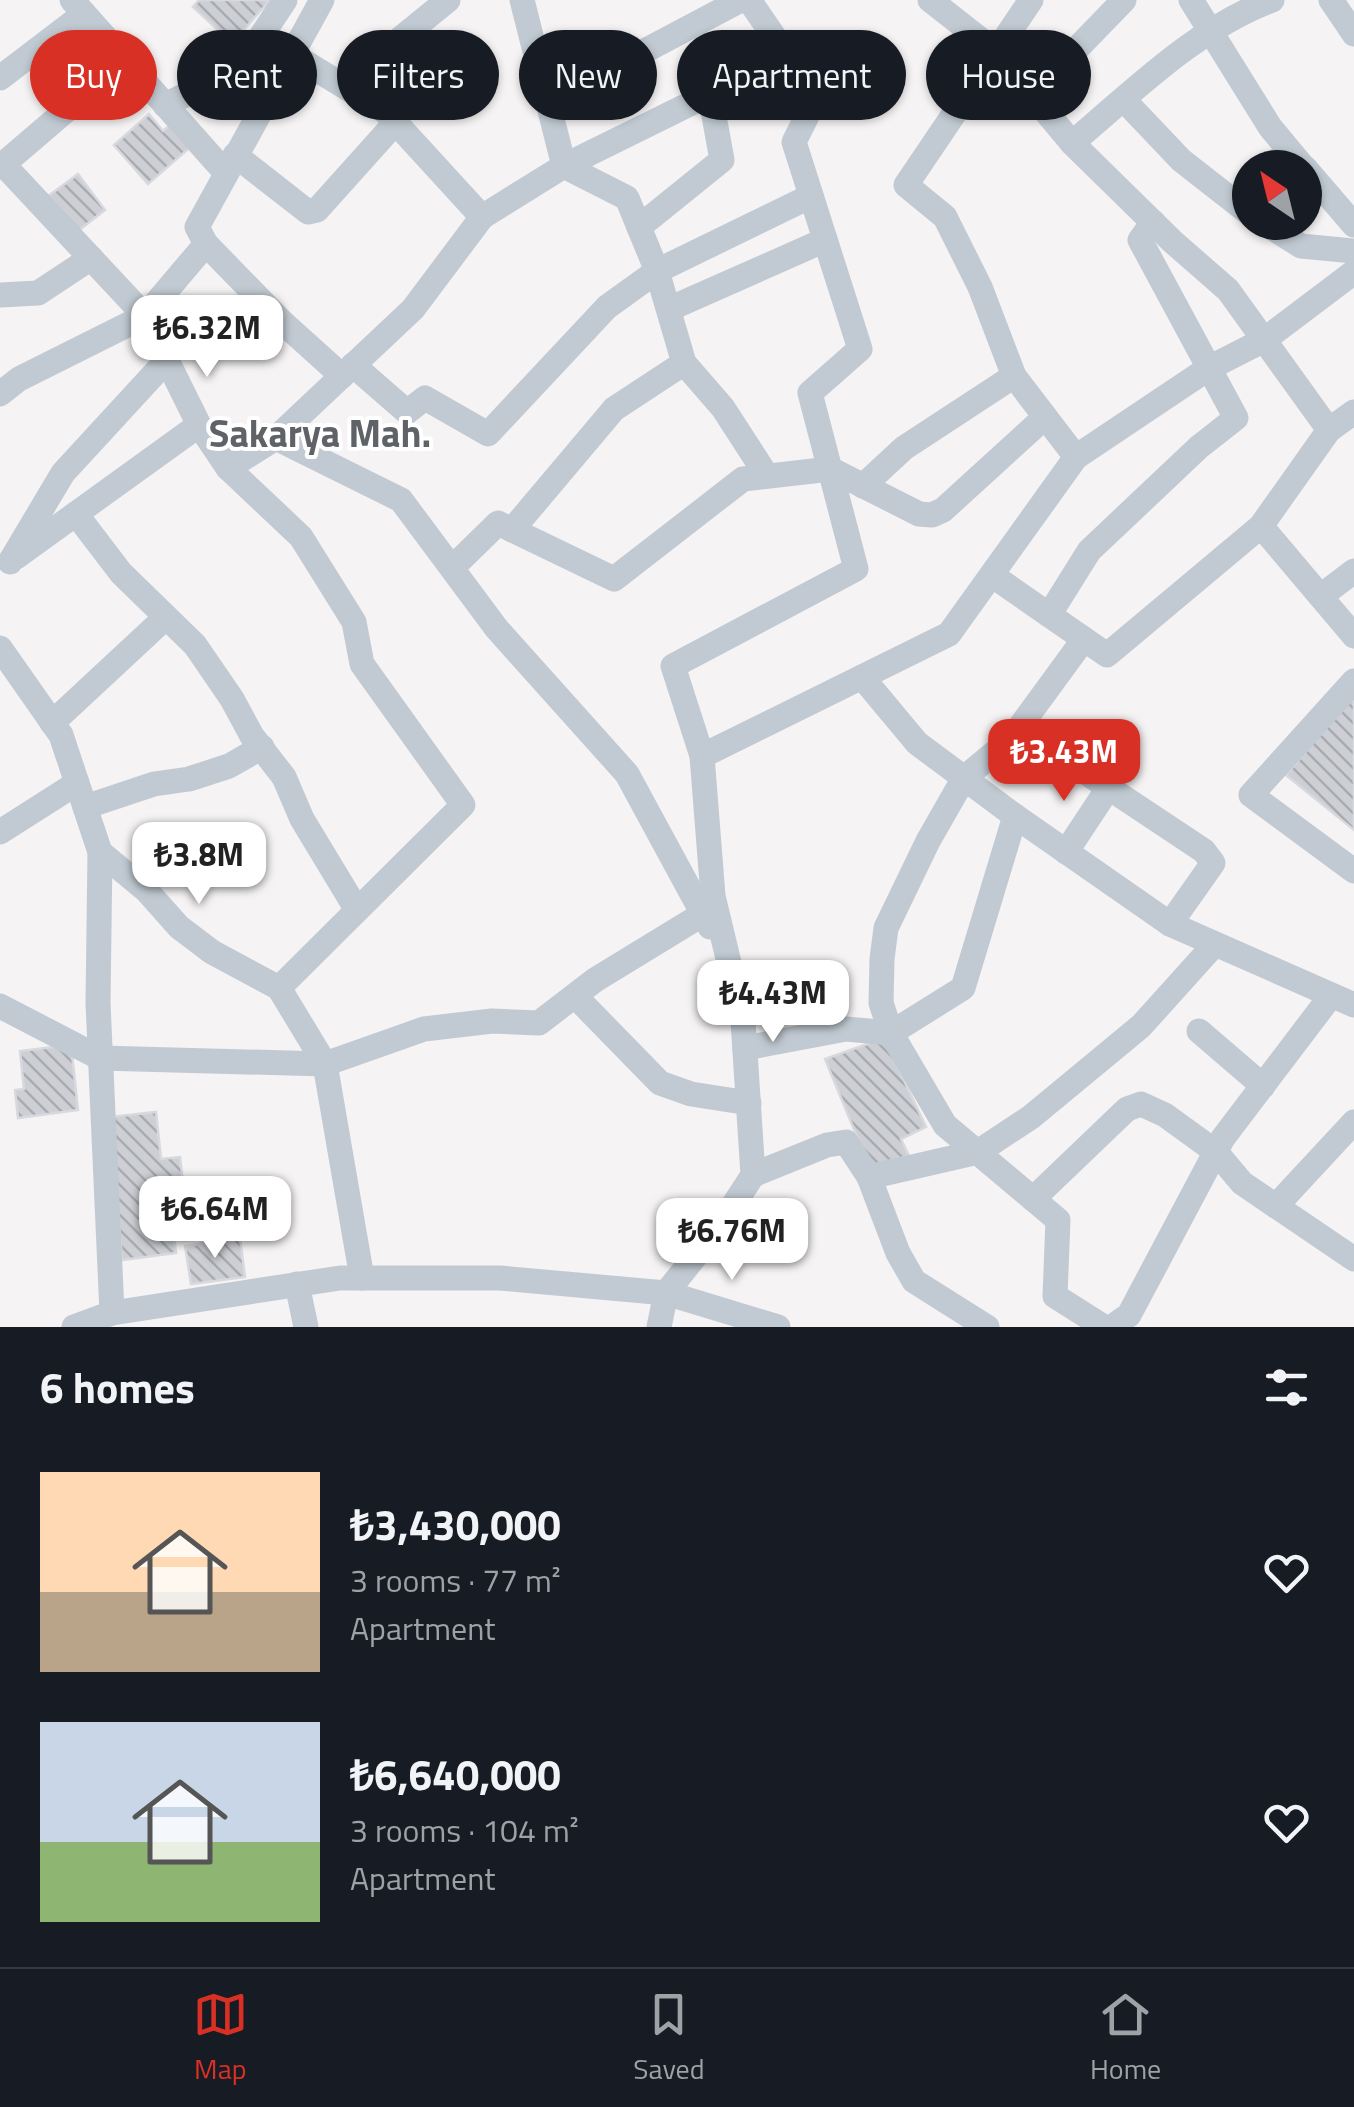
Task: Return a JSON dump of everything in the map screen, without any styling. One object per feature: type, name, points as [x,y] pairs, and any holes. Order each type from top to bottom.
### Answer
[{"type":"street","points":[[165,105],[224,80],[246,59],[286,0]]},
{"type":"street","points":[[305,30],[322,0]]},
{"type":"street","points":[[412,30],[448,0]]},
{"type":"street","points":[[522,0],[530,30]]},
{"type":"street","points":[[657,44],[741,0]]},
{"type":"street","points":[[749,0],[769,30]]},
{"type":"street","points":[[930,0],[968,30]]},
{"type":"street","points":[[1010,30],[1031,0]]},
{"type":"street","points":[[1091,34],[1124,0]]},
{"type":"street","points":[[1191,0],[1270,127],[1290,150]]},
{"type":"street","points":[[1072,143],[1211,31],[1272,0]]},
{"type":"street","points":[[1332,0],[1354,34]]},
{"type":"street","points":[[0,78],[78,7],[98,30]]},
{"type":"street","points":[[157,96],[230,164],[308,212],[317,210],[396,122],[482,217]]},
{"type":"street","points":[[1124,100],[1181,160],[1232,200]]},
{"type":"street","points":[[228,468],[276,438],[413,309],[482,217],[564,166],[677,110]]},
{"type":"street","points":[[55,120],[2,165],[144,316],[199,425],[228,468],[300,537],[354,622],[362,664],[463,806],[278,988]]},
{"type":"street","points":[[254,120],[196,227],[206,244],[281,321],[408,412],[425,398],[488,434],[607,307],[657,271],[811,196]]},
{"type":"street","points":[[552,120],[564,166],[627,198],[657,271],[684,363],[723,408],[768,476]]},
{"type":"street","points":[[639,227],[722,160],[715,120]]},
{"type":"street","points":[[753,1175],[744,1021],[712,896],[702,756],[672,666],[856,569],[810,393],[860,349],[794,142],[805,120]]},
{"type":"street","points":[[949,120],[906,185],[945,217],[980,286],[1014,376],[1076,457]]},
{"type":"street","points":[[1053,120],[1153,222],[1228,290],[1329,430]]},
{"type":"street","points":[[1322,188],[1354,225]]},
{"type":"street","points":[[1049,615],[1089,551],[1236,418],[1140,240],[1153,222]]},
{"type":"street","points":[[669,309],[825,240]]},
{"type":"street","points":[[1292,240],[1302,246],[1354,251]]},
{"type":"street","points":[[0,394],[19,379],[144,316],[206,244]]},
{"type":"street","points":[[0,295],[38,293],[91,258]]},
{"type":"street","points":[[702,756],[949,634],[1076,457],[1210,368],[1264,340],[1354,272]]},
{"type":"street","points":[[5,565],[63,473],[167,360]]},
{"type":"street","points":[[512,530],[614,408],[684,363]]},
{"type":"street","points":[[864,486],[904,448],[1014,376]]},
{"type":"street","points":[[993,576],[1107,655],[1261,526],[1329,430],[1354,412]]},
{"type":"street","points":[[453,566],[498,523],[614,579],[743,480],[830,468],[919,514],[932,515],[943,510],[1045,418]]},
{"type":"street","points":[[5,565],[199,425]]},
{"type":"street","points":[[276,438],[401,500],[496,628],[628,774],[729,962]]},
{"type":"street","points":[[76,514],[120,573],[195,645],[252,736],[284,777],[302,818],[357,910]]},
{"type":"street","points":[[1261,526],[1354,636]]},
{"type":"street","points":[[1321,596],[1354,571]]},
{"type":"street","points":[[52,723],[166,616]]},
{"type":"street","points":[[1084,639],[1019,728],[964,778],[928,842],[886,928],[881,1003],[891,1033],[946,1125],[1058,1220],[1056,1296],[1104,1327]]},
{"type":"street","points":[[0,648],[60,736],[100,852],[100,1058],[112,1313]]},
{"type":"street","points":[[862,677],[918,742],[1015,816],[1170,924],[1342,1002],[1263,1086],[1216,1152],[1129,1314],[1112,1327]]},
{"type":"street","points":[[1354,681],[1252,795],[1354,871]]},
{"type":"street","points":[[1019,728],[1204,851],[1212,863],[1170,924]]},
{"type":"street","points":[[0,832],[81,795],[190,779],[229,766],[262,747]]},
{"type":"street","points":[[1066,852],[1108,787]]},
{"type":"street","points":[[745,1048],[846,1029],[891,1033],[963,988],[1015,816]]},
{"type":"street","points":[[100,852],[201,944],[278,988],[325,1064],[362,1278]]},
{"type":"street","points":[[0,1006],[100,1058],[325,1064],[424,1029],[492,1021],[539,1023],[703,914]]},
{"type":"street","points":[[869,1176],[978,1152],[1031,1117],[1142,1026],[1214,944]]},
{"type":"street","points":[[575,996],[660,1083],[691,1094],[749,1102]]},
{"type":"street","points":[[1199,1031],[1263,1086]]},
{"type":"street","points":[[1034,1199],[1088,1144],[1127,1110],[1141,1104],[1216,1152],[1242,1183],[1354,1259]]},
{"type":"street","points":[[1276,1206],[1354,1122]]},
{"type":"street","points":[[659,1327],[666,1293],[721,1224],[753,1175],[827,1145],[846,1142],[869,1176],[898,1254],[914,1281],[986,1327]]},
{"type":"street","points":[[74,1327],[112,1313],[297,1284],[362,1278],[500,1278],[666,1293],[778,1327]]},
{"type":"street","points":[[297,1284],[306,1327]]},
{"type":"building","points":[[199,0],[270,0],[243,30],[218,30],[193,7]]},
{"type":"building","points":[[142,120],[154,120],[163,131],[174,122],[194,144],[148,184],[114,145]]},
{"type":"building","points":[[78,174],[105,210],[74,234],[43,200]]},
{"type":"building","points":[[1354,694],[1354,830],[1286,775]]},
{"type":"building","points":[[884,1038],[926,1127],[901,1139],[909,1156],[869,1166],[825,1059]]},
{"type":"building","points":[[71,1045],[78,1110],[18,1118],[15,1090],[24,1089],[20,1051]]},
{"type":"building","points":[[156,1112],[161,1159],[180,1157],[184,1191],[169,1193],[176,1253],[122,1260],[110,1117]]},
{"type":"building","points":[[240,1238],[245,1277],[191,1284],[185,1246]]},
{"type":"district","name":"Sakarya Mah.","points":[[320,434]]}]
